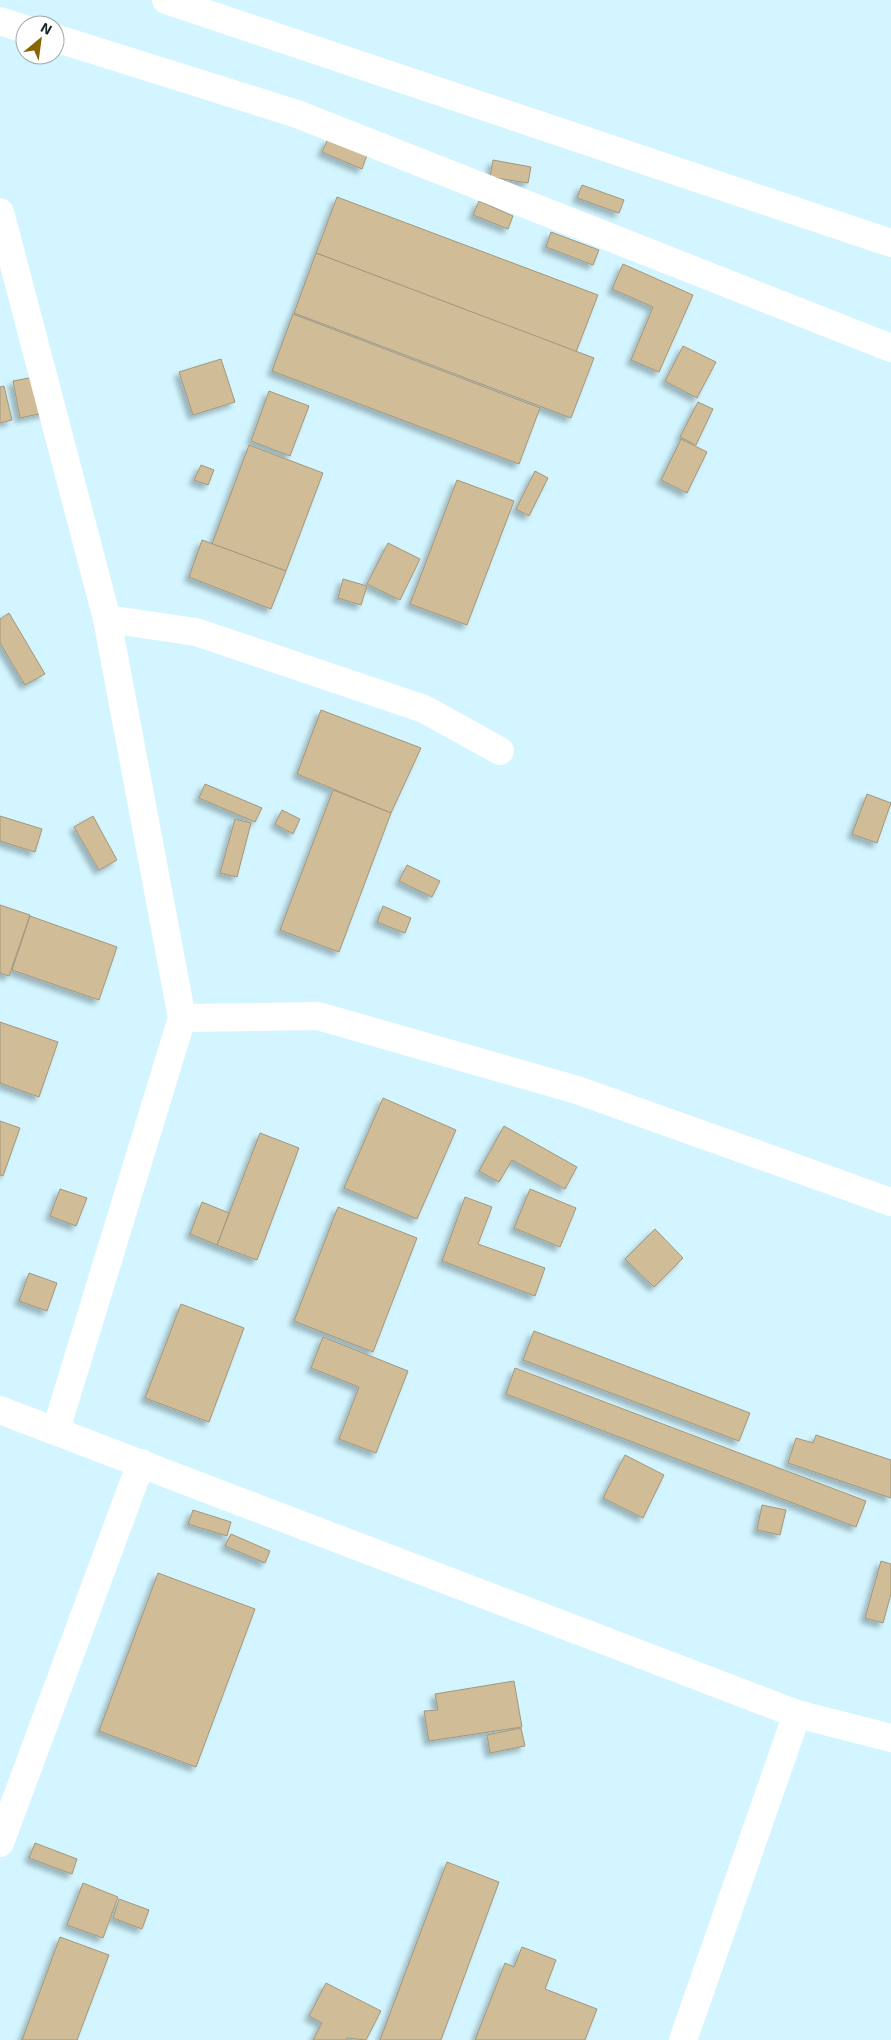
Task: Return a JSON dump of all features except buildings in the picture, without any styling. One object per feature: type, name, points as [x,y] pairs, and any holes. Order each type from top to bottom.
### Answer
[{"type":"lane","points":[[166,0],[891,243]]},
{"type":"lane","points":[[0,21],[15,26]]},
{"type":"lane","points":[[65,41],[297,114],[891,348]]},
{"type":"lane","points":[[0,212],[107,618],[182,1018],[56,1430]]},
{"type":"lane","points":[[107,618],[196,632],[241,647],[424,709],[500,751]]},
{"type":"lane","points":[[182,1018],[318,1016],[577,1090],[891,1202]]},
{"type":"lane","points":[[0,1410],[796,1714],[891,1738]]},
{"type":"lane","points":[[0,1843],[141,1463]]},
{"type":"lane","points":[[682,2040],[796,1714]]}]
